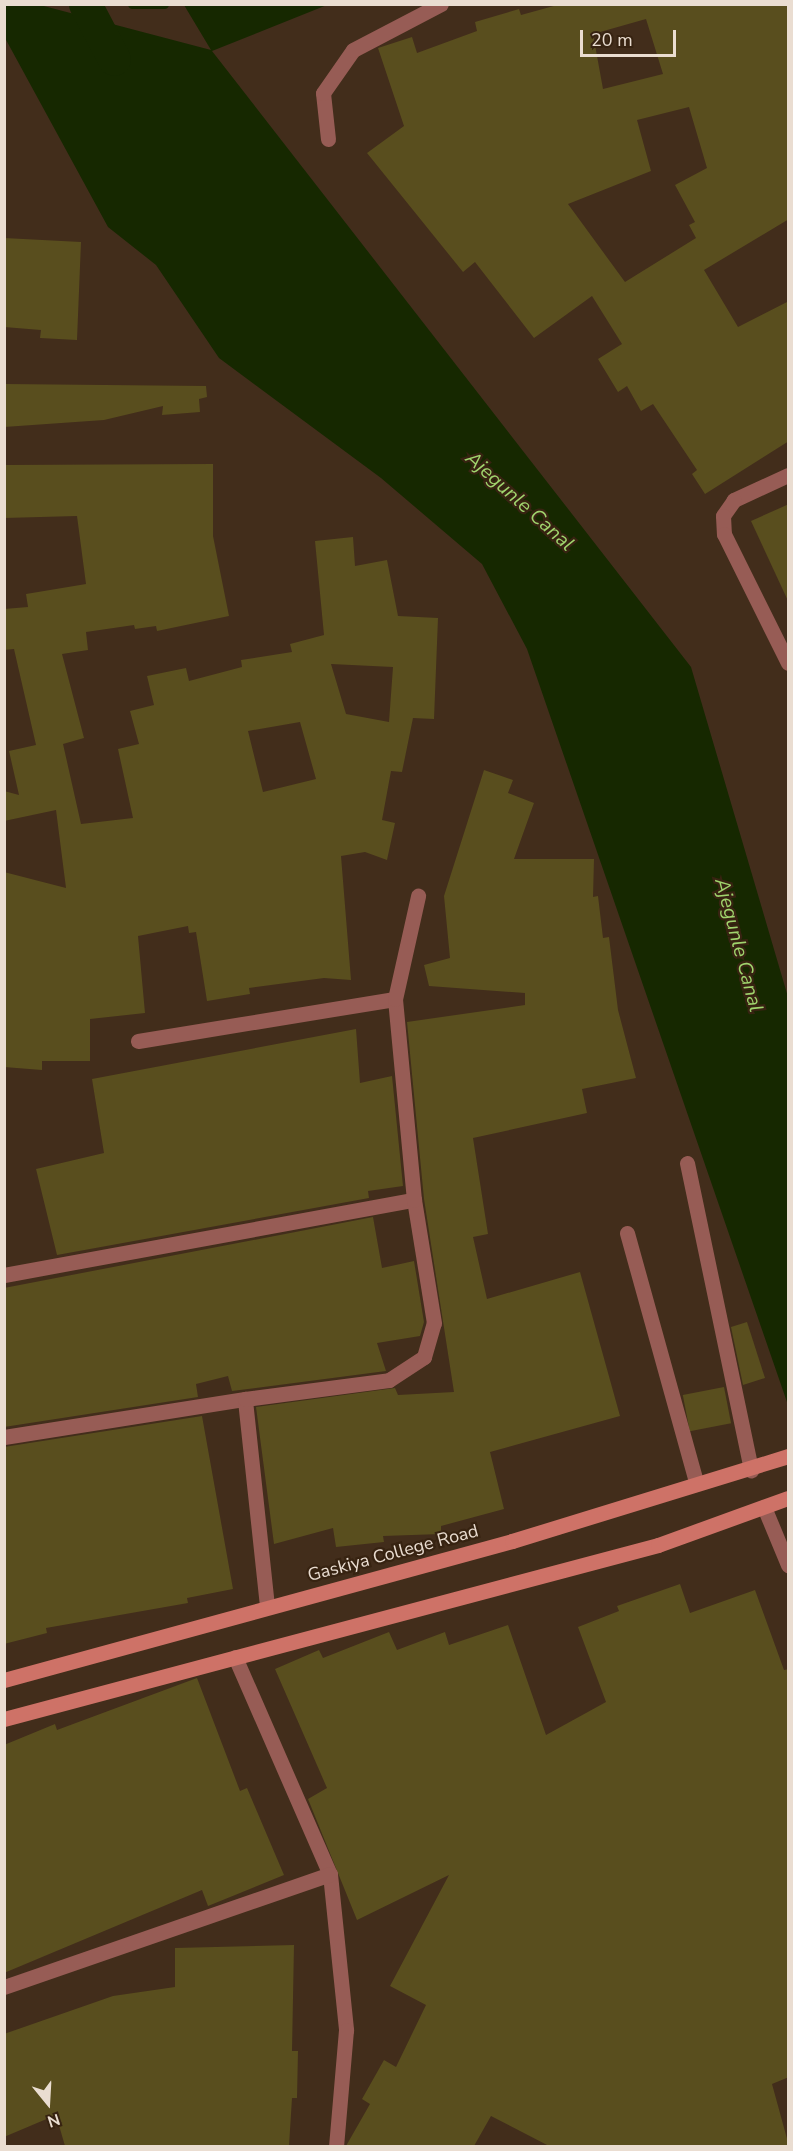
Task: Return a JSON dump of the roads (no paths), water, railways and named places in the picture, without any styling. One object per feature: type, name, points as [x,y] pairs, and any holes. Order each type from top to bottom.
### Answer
[{"type":"main road","name":"Gaskiya College Road","points":[[4,1680],[267,1606],[512,1541],[696,1482],[751,1470],[789,1456]]},
{"type":"main road","points":[[4,1719],[658,1545],[789,1498]]},
{"type":"street","points":[[328,139],[323,93],[353,50],[441,4]]},
{"type":"street","points":[[789,475],[734,500],[723,516],[724,534],[789,663]]},
{"type":"street","points":[[4,1437],[245,1399],[389,1380],[424,1357],[434,1323],[414,1200],[395,999],[418,896]]},
{"type":"street","points":[[138,1041],[395,999]]},
{"type":"street","points":[[687,1163],[751,1470]]},
{"type":"street","points":[[4,1275],[414,1200]]},
{"type":"street","points":[[627,1233],[696,1482]]},
{"type":"street","points":[[245,1399],[267,1606]]},
{"type":"street","points":[[765,1507],[789,1565]]},
{"type":"street","points":[[235,1657],[330,1874],[346,2030],[336,2146]]},
{"type":"street","points":[[4,1987],[330,1874]]},
{"type":"water","points":[[4,5],[40,5],[211,50],[184,5],[327,5],[212,51],[691,667],[788,997],[788,1405],[527,649],[482,564],[381,478],[219,358],[156,265],[108,227],[5,38]]},
{"type":"waterway","name":"Ajegunle Canal","points":[[85,4],[114,59]]},
{"type":"waterway","points":[[132,4],[164,4]]}]
